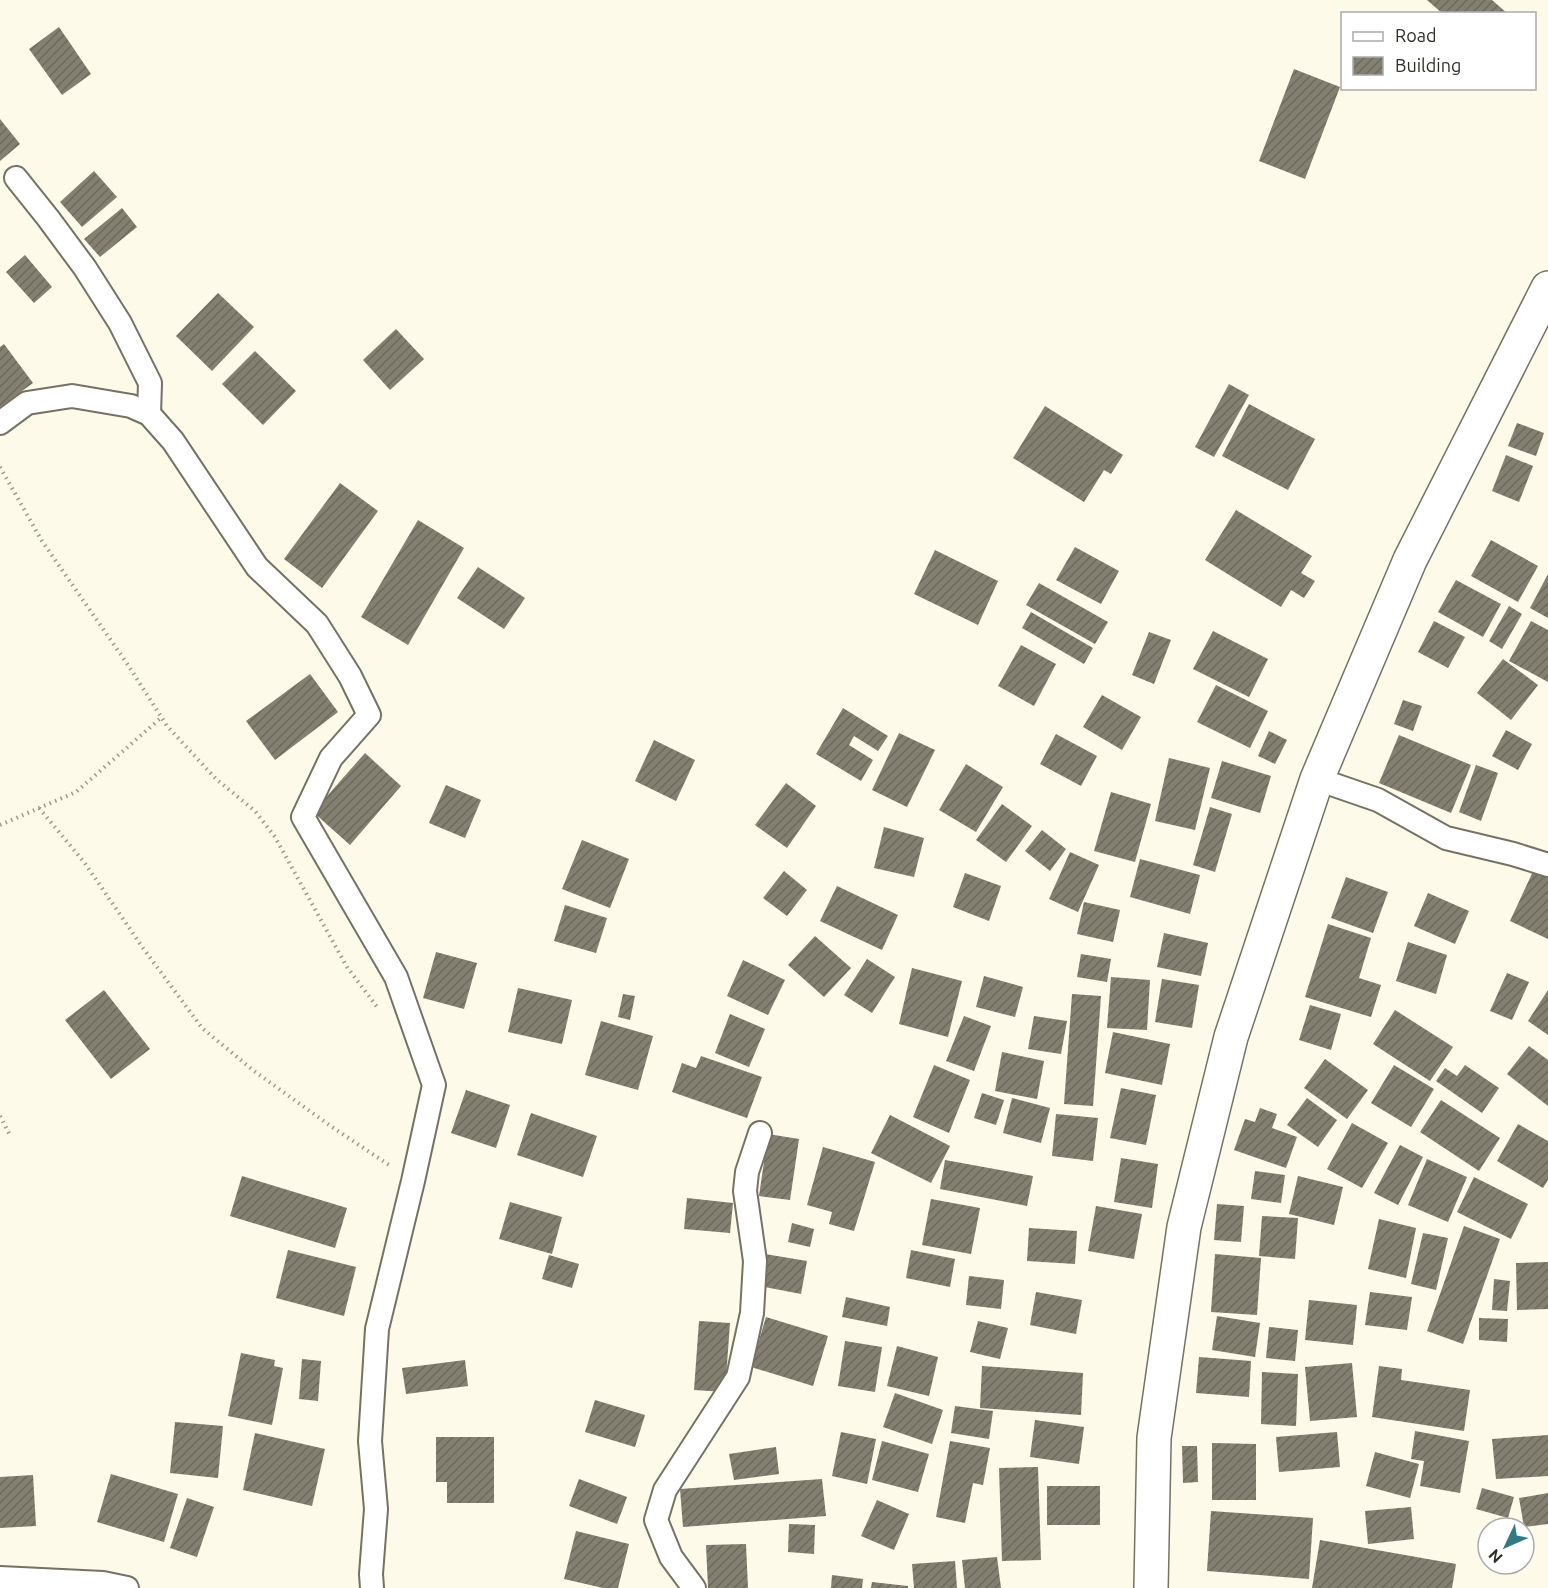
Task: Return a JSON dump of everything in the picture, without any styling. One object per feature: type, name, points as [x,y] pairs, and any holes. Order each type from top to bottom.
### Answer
[{"type":"main road","points":[[1150,1588],[1154,1438],[1184,1227],[1231,1037],[1317,779],[1410,560],[1539,330],[1548,288]]},
{"type":"street","points":[[16,178],[85,268],[120,323],[150,383],[149,414]]},
{"type":"street","points":[[0,423],[27,403],[72,396],[132,406],[149,414],[173,441],[256,567],[317,624],[350,676],[369,715],[331,758],[303,817],[396,977],[434,1085],[377,1329],[370,1441],[376,1509],[372,1588]]},
{"type":"street","points":[[1317,779],[1378,800],[1446,838],[1548,865]]},
{"type":"street","points":[[694,1588],[671,1557],[656,1520],[665,1490],[738,1377],[752,1313],[755,1261],[745,1191],[747,1172],[760,1133]]},
{"type":"street","points":[[0,1578],[103,1583],[127,1588]]},
{"type":"path","points":[[0,467],[42,541],[128,665],[167,726],[216,779],[255,811],[275,837],[347,967],[380,1012]]},
{"type":"path","points":[[0,825],[76,792],[162,717]]},
{"type":"path","points":[[39,808],[84,862],[202,1028],[254,1071],[413,1181]]},
{"type":"path","points":[[0,1116],[11,1137]]},
{"type":"building","points":[[1427,0],[1492,0],[1506,12],[1441,12]]},
{"type":"building","points":[[59,27],[91,74],[62,95],[29,49]]},
{"type":"building","points":[[1294,69],[1340,87],[1305,179],[1259,161]]},
{"type":"building","points":[[0,119],[20,144],[0,161]]},
{"type":"building","points":[[94,171],[117,197],[82,227],[60,202]]},
{"type":"building","points":[[122,208],[137,227],[100,257],[84,239]]},
{"type":"building","points":[[25,255],[52,287],[34,303],[6,272]]},
{"type":"building","points":[[218,293],[254,327],[212,371],[176,336]]},
{"type":"building","points":[[396,329],[424,359],[390,390],[363,360]]},
{"type":"building","points":[[4,344],[33,383],[0,407],[0,347]]},
{"type":"building","points":[[255,351],[296,391],[263,425],[222,384]]},
{"type":"building","points":[[1229,384],[1249,395],[1214,457],[1195,447]]},
{"type":"building","points":[[1249,404],[1315,439],[1288,490],[1222,456]]},
{"type":"building","points":[[1045,406],[1123,455],[1111,474],[1104,470],[1084,502],[1013,458]]},
{"type":"building","points":[[1517,423],[1544,433],[1536,456],[1508,446]]},
{"type":"building","points":[[1506,455],[1533,466],[1519,502],[1492,491]]},
{"type":"building","points":[[340,483],[378,511],[322,588],[284,559]]},
{"type":"building","points":[[1236,510],[1312,556],[1301,573],[1315,581],[1304,598],[1291,590],[1281,607],[1205,560]]},
{"type":"building","points":[[418,520],[464,548],[408,645],[361,617]]},
{"type":"building","points":[[1491,540],[1538,566],[1518,602],[1471,576]]},
{"type":"building","points":[[1075,547],[1119,571],[1101,604],[1056,580]]},
{"type":"building","points":[[935,550],[998,581],[978,625],[914,594]]},
{"type":"building","points":[[478,567],[525,598],[504,629],[457,598]]},
{"type":"building","points":[[1548,574],[1548,618],[1530,608]]},
{"type":"building","points":[[1456,580],[1501,604],[1483,637],[1438,612]]},
{"type":"building","points":[[1039,583],[1108,622],[1095,644],[1026,605]]},
{"type":"building","points":[[1509,606],[1522,614],[1502,649],[1489,641]]},
{"type":"building","points":[[1031,612],[1093,648],[1084,664],[1022,628]]},
{"type":"building","points":[[1434,621],[1465,637],[1448,668],[1418,652]]},
{"type":"building","points":[[1531,621],[1548,630],[1548,682],[1509,661]]},
{"type":"building","points":[[1213,631],[1268,659],[1249,697],[1193,669]]},
{"type":"building","points":[[1149,632],[1171,640],[1154,684],[1132,675]]},
{"type":"building","points":[[1021,645],[1056,664],[1034,706],[998,686]]},
{"type":"building","points":[[1503,659],[1538,685],[1511,720],[1477,693]]},
{"type":"building","points":[[310,674],[338,712],[275,760],[246,721]]},
{"type":"building","points":[[1216,685],[1268,711],[1250,748],[1197,722]]},
{"type":"building","points":[[1102,695],[1141,717],[1122,750],[1083,727]]},
{"type":"building","points":[[1403,700],[1422,706],[1413,731],[1394,724]]},
{"type":"building","points":[[843,708],[888,736],[878,751],[854,736],[849,745],[873,760],[861,781],[816,754]]},
{"type":"building","points":[[1506,730],[1532,744],[1518,770],[1492,756]]},
{"type":"building","points":[[1269,731],[1287,740],[1275,764],[1258,756]]},
{"type":"building","points":[[899,733],[935,750],[907,807],[872,790]]},
{"type":"building","points":[[1056,734],[1097,756],[1081,786],[1040,764]]},
{"type":"building","points":[[1399,735],[1471,765],[1451,813],[1379,783]]},
{"type":"building","points":[[654,740],[695,760],[676,801],[635,781]]},
{"type":"building","points":[[365,753],[401,786],[350,845],[313,812]]},
{"type":"building","points":[[1169,758],[1210,768],[1195,830],[1155,821]]},
{"type":"building","points":[[1222,761],[1271,776],[1260,813],[1211,798]]},
{"type":"building","points":[[966,764],[1003,787],[976,832],[939,810]]},
{"type":"building","points":[[1476,765],[1498,773],[1481,821],[1459,812]]},
{"type":"building","points":[[786,783],[816,806],[787,848],[755,825]]},
{"type":"building","points":[[446,785],[481,800],[465,838],[429,823]]},
{"type":"building","points":[[1111,792],[1151,804],[1135,862],[1094,851]]},
{"type":"building","points":[[1002,804],[1032,826],[1006,862],[976,840]]},
{"type":"building","points":[[1210,807],[1232,814],[1215,872],[1193,865]]},
{"type":"building","points":[[884,827],[924,838],[914,877],[874,868]]},
{"type":"building","points":[[1042,830],[1066,849],[1050,871],[1025,851]]},
{"type":"building","points":[[582,840],[629,859],[610,908],[562,889]]},
{"type":"building","points":[[1070,852],[1099,865],[1078,912],[1049,899]]},
{"type":"building","points":[[1140,859],[1200,875],[1190,914],[1130,897]]},
{"type":"building","points":[[1536,865],[1548,871],[1548,939],[1510,921]]},
{"type":"building","points":[[784,871],[807,890],[787,916],[763,898]]},
{"type":"building","points":[[965,873],[1001,886],[989,921],[953,907]]},
{"type":"building","points":[[1346,877],[1388,892],[1373,933],[1331,918]]},
{"type":"building","points":[[837,886],[898,915],[882,950],[820,921]]},
{"type":"building","points":[[1428,893],[1469,911],[1455,944],[1414,926]]},
{"type":"building","points":[[1084,902],[1120,910],[1113,942],[1077,934]]},
{"type":"building","points":[[565,905],[607,918],[596,953],[554,941]]},
{"type":"building","points":[[1328,924],[1371,938],[1359,978],[1381,985],[1371,1017],[1305,997]]},
{"type":"building","points":[[1164,933],[1208,943],[1201,976],[1157,967]]},
{"type":"building","points":[[815,936],[851,968],[824,997],[788,965]]},
{"type":"building","points":[[1408,942],[1447,955],[1436,994],[1396,981]]},
{"type":"building","points":[[436,952],[477,963],[464,1009],[423,998]]},
{"type":"building","points":[[1081,954],[1111,959],[1107,982],[1077,977]]},
{"type":"building","points":[[867,959],[895,977],[872,1013],[844,995]]},
{"type":"building","points":[[743,960],[785,980],[768,1015],[727,996]]},
{"type":"building","points":[[912,968],[962,981],[948,1037],[899,1024]]},
{"type":"building","points":[[1507,973],[1529,982],[1512,1020],[1490,1011]]},
{"type":"building","points":[[984,976],[1023,987],[1015,1017],[976,1007]]},
{"type":"building","points":[[1111,977],[1150,980],[1147,1030],[1107,1028]]},
{"type":"building","points":[[1162,979],[1199,985],[1192,1028],[1155,1022]]},
{"type":"building","points":[[518,988],[572,1000],[562,1044],[508,1032]]},
{"type":"building","points":[[104,990],[150,1049],[111,1079],[65,1020]]},
{"type":"building","points":[[1548,990],[1548,1035],[1528,1021]]},
{"type":"building","points":[[623,994],[635,996],[630,1020],[618,1017]]},
{"type":"building","points":[[1072,994],[1101,996],[1093,1106],[1064,1104]]},
{"type":"building","points":[[1310,1005],[1341,1014],[1331,1050],[1299,1040]]},
{"type":"building","points":[[1395,1010],[1453,1047],[1430,1081],[1373,1044]]},
{"type":"building","points":[[730,1014],[765,1029],[749,1067],[715,1053]]},
{"type":"building","points":[[964,1016],[991,1026],[974,1071],[946,1061]]},
{"type":"building","points":[[1034,1016],[1067,1021],[1061,1054],[1028,1049]]},
{"type":"building","points":[[601,1021],[653,1036],[638,1090],[585,1075]]},
{"type":"building","points":[[1113,1032],[1170,1044],[1162,1085],[1105,1073]]},
{"type":"building","points":[[1529,1046],[1548,1060],[1548,1106],[1507,1074]]},
{"type":"building","points":[[1002,1052],[1044,1061],[1037,1099],[995,1091]]},
{"type":"building","points":[[701,1056],[762,1077],[747,1118],[672,1092],[682,1063],[696,1068]]},
{"type":"building","points":[[1325,1059],[1368,1090],[1347,1119],[1304,1088]]},
{"type":"building","points":[[934,1065],[970,1080],[949,1133],[913,1117]]},
{"type":"building","points":[[1394,1065],[1434,1089],[1411,1127],[1371,1103]]},
{"type":"building","points":[[1465,1065],[1499,1088],[1482,1113],[1436,1081],[1445,1068],[1457,1076]]},
{"type":"building","points":[[1121,1088],[1156,1095],[1146,1145],[1110,1138]]},
{"type":"building","points":[[466,1090],[510,1105],[496,1148],[451,1133]]},
{"type":"building","points":[[982,1093],[1004,1100],[996,1125],[974,1118]]},
{"type":"building","points":[[1012,1098],[1050,1108],[1041,1143],[1003,1133]]},
{"type":"building","points":[[1307,1098],[1337,1120],[1318,1147],[1287,1125]]},
{"type":"building","points":[[1441,1100],[1500,1138],[1479,1171],[1420,1132]]},
{"type":"building","points":[[1260,1108],[1277,1114],[1272,1128],[1297,1137],[1286,1168],[1234,1150],[1245,1119],[1255,1122]]},
{"type":"building","points":[[531,1113],[597,1136],[583,1177],[517,1155]]},
{"type":"building","points":[[1056,1114],[1098,1118],[1093,1161],[1052,1156]]},
{"type":"building","points":[[890,1115],[950,1146],[931,1183],[871,1153]]},
{"type":"building","points":[[1352,1123],[1388,1143],[1362,1188],[1327,1169]]},
{"type":"building","points":[[1518,1124],[1548,1141],[1548,1180],[1543,1188],[1497,1161]]},
{"type":"building","points":[[768,1134],[799,1139],[790,1200],[759,1196]]},
{"type":"building","points":[[1400,1145],[1423,1157],[1398,1205],[1374,1193]]},
{"type":"building","points":[[823,1147],[875,1162],[854,1231],[829,1224],[832,1212],[807,1205]]},
{"type":"building","points":[[1121,1158],[1158,1164],[1152,1208],[1114,1202]]},
{"type":"building","points":[[1427,1159],[1467,1177],[1448,1222],[1408,1205]]},
{"type":"building","points":[[945,1160],[1033,1176],[1027,1206],[940,1189]]},
{"type":"building","points":[[1255,1171],[1285,1175],[1281,1203],[1251,1199]]},
{"type":"building","points":[[242,1176],[347,1208],[335,1248],[230,1216]]},
{"type":"building","points":[[1298,1176],[1343,1187],[1334,1225],[1289,1214]]},
{"type":"building","points":[[1474,1177],[1528,1204],[1511,1239],[1457,1212]]},
{"type":"building","points":[[687,1198],[733,1203],[730,1233],[684,1229]]},
{"type":"building","points":[[931,1199],[980,1208],[971,1254],[922,1245]]},
{"type":"building","points":[[510,1202],[562,1217],[552,1254],[499,1239]]},
{"type":"building","points":[[1217,1204],[1244,1206],[1241,1242],[1214,1240]]},
{"type":"building","points":[[1096,1206],[1142,1214],[1134,1259],[1088,1251]]},
{"type":"building","points":[[1262,1216],[1298,1218],[1295,1259],[1259,1256]]},
{"type":"building","points":[[1379,1219],[1416,1228],[1406,1278],[1368,1269]]},
{"type":"building","points":[[792,1223],[814,1229],[810,1247],[788,1242]]},
{"type":"building","points":[[1464,1226],[1500,1239],[1463,1344],[1427,1331]]},
{"type":"building","points":[[1029,1228],[1077,1231],[1075,1264],[1027,1261]]},
{"type":"building","points":[[1423,1233],[1448,1238],[1436,1290],[1411,1284]]},
{"type":"building","points":[[288,1250],[356,1267],[344,1316],[276,1298]]},
{"type":"building","points":[[911,1250],[955,1259],[950,1287],[906,1278]]},
{"type":"building","points":[[765,1254],[807,1261],[801,1294],[759,1286]]},
{"type":"building","points":[[1215,1254],[1261,1258],[1257,1315],[1211,1312]]},
{"type":"building","points":[[549,1255],[579,1264],[572,1288],[542,1279]]},
{"type":"building","points":[[1548,1262],[1548,1309],[1517,1310],[1516,1263]]},
{"type":"building","points":[[969,1276],[1004,1280],[1001,1309],[966,1305]]},
{"type":"building","points":[[1494,1279],[1510,1281],[1507,1311],[1492,1310]]},
{"type":"building","points":[[1036,1292],[1082,1300],[1076,1334],[1030,1325]]},
{"type":"building","points":[[1370,1292],[1412,1297],[1407,1330],[1365,1325]]},
{"type":"building","points":[[846,1297],[890,1307],[887,1326],[842,1317]]},
{"type":"building","points":[[1309,1300],[1357,1305],[1353,1345],[1305,1340]]},
{"type":"building","points":[[1217,1316],[1260,1323],[1255,1357],[1212,1350]]},
{"type":"building","points":[[766,1317],[828,1336],[813,1386],[751,1367]]},
{"type":"building","points":[[1479,1318],[1508,1319],[1507,1342],[1479,1340]]},
{"type":"building","points":[[699,1321],[730,1323],[725,1392],[694,1390]]},
{"type":"building","points":[[978,1321],[1008,1328],[1000,1359],[970,1352]]},
{"type":"building","points":[[1269,1327],[1298,1330],[1295,1361],[1266,1358]]},
{"type":"building","points":[[845,1341],[882,1347],[875,1392],[838,1386]]},
{"type":"building","points":[[897,1346],[938,1357],[929,1396],[887,1386]]},
{"type":"building","points":[[241,1353],[275,1360],[274,1366],[283,1368],[272,1425],[228,1416]]},
{"type":"building","points":[[1199,1357],[1251,1361],[1249,1397],[1196,1393]]},
{"type":"building","points":[[302,1359],[321,1361],[318,1401],[299,1399]]},
{"type":"building","points":[[465,1360],[468,1386],[406,1394],[402,1368]]},
{"type":"building","points":[[1352,1363],[1357,1417],[1310,1421],[1305,1367]]},
{"type":"building","points":[[982,1366],[1083,1373],[1081,1415],[980,1408]]},
{"type":"building","points":[[1379,1366],[1402,1369],[1401,1380],[1470,1390],[1464,1431],[1372,1417]]},
{"type":"building","points":[[1262,1372],[1298,1374],[1296,1426],[1261,1424]]},
{"type":"building","points":[[895,1393],[943,1410],[932,1444],[883,1427]]},
{"type":"building","points":[[595,1400],[645,1415],[635,1447],[585,1432]]},
{"type":"building","points":[[955,1406],[993,1411],[989,1439],[951,1433]]},
{"type":"building","points":[[1035,1420],[1084,1427],[1079,1464],[1030,1457]]},
{"type":"building","points":[[175,1422],[223,1426],[218,1478],[170,1473]]},
{"type":"building","points":[[1415,1431],[1469,1441],[1460,1493],[1420,1486],[1424,1461],[1411,1459]]},
{"type":"building","points":[[841,1432],[876,1439],[867,1484],[832,1476]]},
{"type":"building","points":[[1337,1432],[1340,1467],[1279,1472],[1276,1437]]},
{"type":"building","points":[[255,1433],[325,1449],[312,1506],[243,1490]]},
{"type":"building","points":[[1548,1435],[1548,1476],[1496,1479],[1492,1439]]},
{"type":"building","points":[[436,1437],[494,1437],[494,1503],[447,1503],[447,1482],[436,1482]]},
{"type":"building","points":[[882,1441],[929,1454],[918,1492],[872,1480]]},
{"type":"building","points":[[950,1441],[990,1448],[983,1485],[973,1483],[965,1523],[936,1517]]},
{"type":"building","points":[[1212,1443],[1256,1444],[1256,1500],[1212,1500]]},
{"type":"building","points":[[1182,1446],[1197,1446],[1198,1482],[1183,1483]]},
{"type":"building","points":[[776,1447],[779,1474],[734,1480],[729,1454]]},
{"type":"building","points":[[1375,1452],[1419,1464],[1410,1498],[1366,1486]]},
{"type":"building","points":[[1038,1467],[1041,1560],[1002,1561],[999,1468]]},
{"type":"building","points":[[111,1474],[178,1494],[164,1542],[97,1522]]},
{"type":"building","points":[[33,1475],[36,1526],[0,1528],[0,1477]]},
{"type":"building","points":[[579,1479],[627,1497],[617,1524],[569,1506]]},
{"type":"building","points":[[822,1479],[826,1516],[683,1527],[680,1489]]},
{"type":"building","points":[[1047,1486],[1100,1486],[1100,1525],[1047,1525]]},
{"type":"building","points":[[1482,1488],[1514,1497],[1509,1516],[1476,1509]]},
{"type":"building","points":[[1548,1493],[1548,1524],[1536,1526],[1536,1516],[1522,1516],[1519,1498]]},
{"type":"building","points":[[187,1498],[214,1507],[197,1557],[170,1548]]},
{"type":"building","points":[[877,1500],[909,1514],[894,1550],[861,1536]]},
{"type":"building","points":[[1411,1507],[1414,1539],[1368,1544],[1365,1511]]},
{"type":"building","points":[[1211,1511],[1313,1518],[1309,1579],[1207,1571]]},
{"type":"building","points":[[789,1524],[815,1525],[814,1554],[788,1552]]},
{"type":"building","points":[[576,1531],[629,1544],[618,1588],[603,1588],[564,1579]]},
{"type":"building","points":[[1320,1540],[1456,1564],[1452,1588],[1312,1588]]},
{"type":"building","points":[[746,1544],[748,1588],[708,1588],[706,1545]]},
{"type":"building","points":[[997,1557],[1001,1588],[965,1588],[962,1560]]},
{"type":"building","points":[[955,1561],[957,1588],[914,1588],[912,1564]]},
{"type":"building","points":[[832,1575],[863,1579],[862,1588],[831,1588]]},
{"type":"building","points":[[872,1582],[908,1586],[908,1588],[871,1588]]}]
